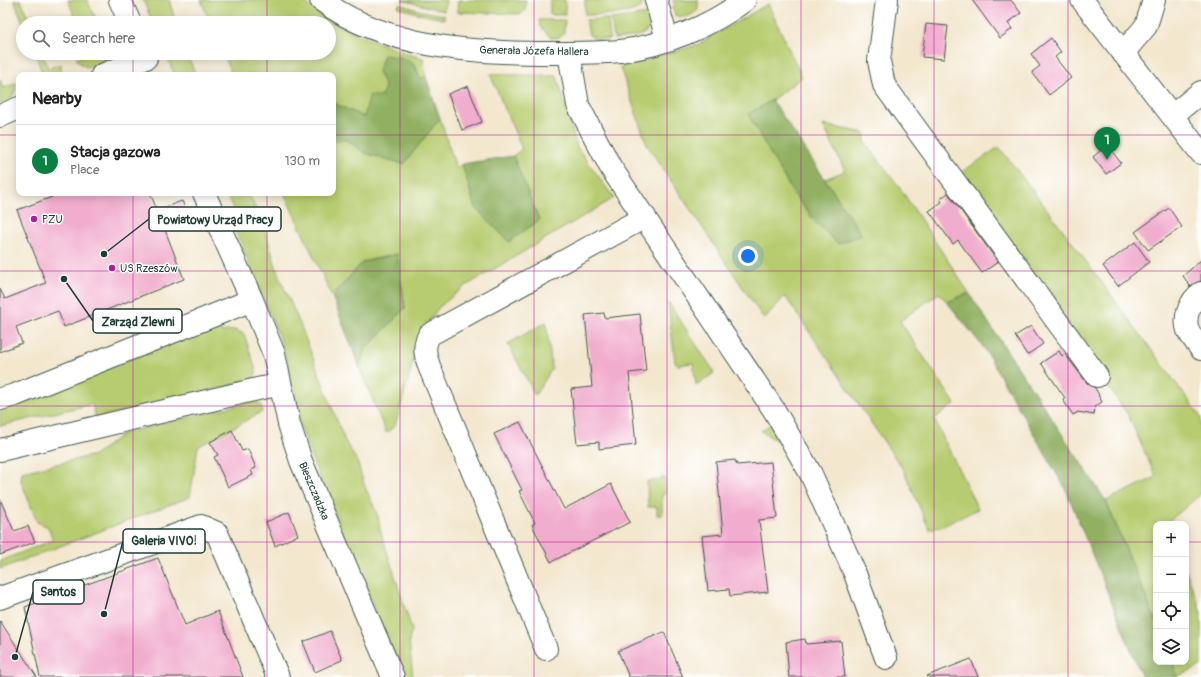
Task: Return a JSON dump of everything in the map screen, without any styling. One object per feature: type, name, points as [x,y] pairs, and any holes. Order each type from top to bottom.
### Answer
[{"type":"street","points":[[120,0],[127,16]]},
{"type":"street","name":"Generała Józefa Hallera","points":[[322,0],[354,19],[394,36],[420,43],[482,50],[569,53],[620,51],[667,39],[699,27],[745,0]]},
{"type":"street","points":[[656,0],[667,39]]},
{"type":"street","points":[[887,0],[879,61],[884,85],[1097,376]]},
{"type":"street","points":[[1082,0],[1173,115],[1201,153]]},
{"type":"street","points":[[1123,53],[1146,26],[1154,0]]},
{"type":"street","points":[[569,53],[578,106],[611,168],[774,410],[811,474],[854,571],[886,658]]},
{"type":"street","points":[[113,72],[148,62]]},
{"type":"street","points":[[1173,115],[1201,92]]},
{"type":"street","points":[[0,116],[16,109]]},
{"type":"street","name":"Bieszczadzka","points":[[205,196],[252,300],[274,354],[289,424],[301,460],[392,677]]},
{"type":"street","points":[[546,649],[429,366],[424,353],[425,343],[429,335],[645,217]]},
{"type":"street","points":[[1201,292],[1191,302],[1187,322],[1188,332],[1201,349]]},
{"type":"street","points":[[0,399],[15,395],[252,300]]},
{"type":"street","points":[[0,450],[280,385]]},
{"type":"street","points":[[0,598],[200,526],[217,533],[278,677]]},
{"type":"green space","points":[[14,0],[21,0],[27,16],[20,16]]},
{"type":"green space","points":[[68,0],[87,0],[95,16],[74,16]]},
{"type":"green space","points":[[143,0],[169,0],[174,16],[150,16]]},
{"type":"green space","points":[[201,0],[301,0],[325,16],[207,16]]},
{"type":"green space","points":[[402,0],[446,0],[444,11]]},
{"type":"green space","points":[[458,0],[526,0],[525,11],[522,14],[457,12]]},
{"type":"green space","points":[[550,0],[565,0],[565,15],[550,15]]},
{"type":"green space","points":[[585,0],[641,0],[642,6],[638,9],[624,13],[585,15]]},
{"type":"green space","points":[[673,0],[698,0],[698,9],[696,12],[684,17],[675,15],[672,7],[675,6]]},
{"type":"green space","points":[[399,4],[421,11],[444,15],[444,19],[419,14],[398,7]]},
{"type":"green space","points":[[768,4],[802,77],[772,100],[749,114],[792,192],[817,225],[838,198],[825,179],[845,171],[823,125],[865,133],[865,142],[898,185],[969,293],[947,302],[939,293],[900,321],[955,404],[934,419],[978,509],[941,527],[929,529],[904,471],[785,296],[764,319],[647,145],[620,67],[697,45]]},
{"type":"green space","points":[[649,14],[651,24],[649,29],[641,35],[614,39],[611,19]]},
{"type":"green space","points":[[608,19],[610,39],[597,40],[589,35],[586,20]]},
{"type":"green space","points":[[539,20],[565,20],[564,33],[558,38],[551,38],[540,26]]},
{"type":"green space","points":[[336,23],[352,32],[407,54],[423,58],[426,77],[420,78],[416,66],[378,71],[385,86],[381,98],[370,95],[364,117],[336,104],[336,72],[231,72],[226,60],[336,60]]},
{"type":"green space","points":[[384,55],[403,58],[411,62],[420,78],[426,77],[440,118],[404,164],[365,153],[347,140],[336,141],[336,104],[364,117],[370,95],[381,97],[385,86],[378,71]]},
{"type":"green space","points":[[38,60],[45,60],[48,68],[61,64],[61,72],[42,72]]},
{"type":"green space","points":[[78,60],[114,60],[94,67],[84,66]]},
{"type":"green space","points":[[168,60],[189,60],[195,72],[174,72]]},
{"type":"green space","points":[[490,74],[557,76],[577,147],[614,198],[464,287],[439,307],[422,331],[395,426],[386,433],[360,369],[364,351],[405,308],[397,254],[363,262],[332,296],[285,196],[336,196],[336,141],[347,140],[365,153],[404,164],[440,118],[456,168],[462,164],[475,207],[539,220],[513,156],[522,149]]},
{"type":"green space","points":[[0,80],[3,88],[16,83],[14,95],[7,101],[0,104]]},
{"type":"green space","points":[[772,100],[862,235],[838,244],[823,229],[798,199],[748,114]]},
{"type":"green space","points":[[999,147],[1060,226],[1201,417],[1201,494],[1169,521],[1153,521],[1153,615],[1106,501],[1156,477],[1128,415],[959,174]]},
{"type":"green space","points":[[513,156],[539,220],[509,242],[475,207],[462,164]]},
{"type":"green space","points":[[228,196],[250,196],[266,234],[279,276],[300,324],[345,441],[357,461],[365,487],[378,516],[380,529],[412,630],[409,640],[413,677],[402,677],[310,454],[299,420],[288,365],[280,339],[231,220],[234,210]]},
{"type":"green space","points":[[397,254],[405,308],[364,351],[360,369],[332,296],[363,262]]},
{"type":"green space","points":[[969,293],[1106,501],[1153,615],[1153,665],[1173,665],[1178,677],[1142,677],[1066,490],[984,348],[947,302]]},
{"type":"green space","points":[[668,302],[713,370],[713,374],[696,385],[693,363],[678,365],[675,362]]},
{"type":"green space","points":[[546,322],[552,369],[535,395],[508,344]]},
{"type":"green space","points":[[215,325],[221,332],[235,330],[244,334],[256,370],[256,374],[251,381],[96,418],[92,404],[0,426],[0,411]]},
{"type":"green space","points":[[255,402],[261,405],[263,411],[198,447],[190,497],[0,569],[0,561],[53,540],[48,527],[37,522],[21,481],[22,472],[95,455],[124,433]]},
{"type":"green space","points":[[771,424],[789,448],[761,431]]},
{"type":"green space","points":[[661,478],[665,478],[665,494],[662,494],[662,515],[657,515],[657,507],[648,507],[647,481],[661,480]]},
{"type":"green space","points":[[1189,579],[1201,611],[1201,666],[1178,676],[1173,665],[1189,665]]},
{"type":"building","points":[[972,0],[1011,0],[1021,13],[1008,23],[1012,29],[1000,38]]},
{"type":"building","points":[[926,24],[948,26],[944,59],[922,57]]},
{"type":"building","points":[[1051,38],[1061,52],[1055,57],[1071,78],[1049,95],[1032,72],[1040,66],[1031,54]]},
{"type":"building","points":[[468,86],[482,122],[462,130],[448,94]]},
{"type":"building","points":[[1107,145],[1121,163],[1106,174],[1093,157]]},
{"type":"building","points":[[948,193],[998,262],[982,273],[958,240],[953,244],[929,211],[942,202],[940,199]]},
{"type":"building","points":[[151,196],[157,210],[182,201],[190,220],[165,230],[184,279],[64,327],[58,311],[16,327],[22,343],[0,352],[0,289],[5,299],[46,283],[17,210],[52,197]]},
{"type":"building","points":[[1169,208],[1182,227],[1148,250],[1135,232]]},
{"type":"building","points":[[1135,242],[1149,262],[1118,286],[1103,266]]},
{"type":"building","points":[[1201,260],[1201,281],[1190,286],[1183,276]]},
{"type":"building","points":[[604,313],[605,318],[640,314],[646,371],[629,373],[636,445],[599,449],[599,442],[577,444],[571,389],[592,387],[585,315]]},
{"type":"building","points":[[1031,326],[1043,344],[1027,355],[1015,336]]},
{"type":"building","points":[[1059,351],[1062,356],[1065,354],[1087,383],[1095,388],[1099,395],[1102,402],[1095,407],[1094,415],[1078,412],[1073,415],[1063,400],[1065,398],[1041,363]]},
{"type":"building","points":[[520,422],[564,509],[611,484],[630,522],[551,562],[532,525],[535,523],[519,491],[522,490],[494,434]]},
{"type":"building","points":[[232,430],[242,451],[248,449],[256,468],[251,470],[253,475],[228,487],[214,457],[218,455],[210,442]]},
{"type":"building","points":[[735,460],[737,465],[771,462],[777,518],[759,520],[768,592],[730,596],[729,589],[708,591],[702,536],[723,534],[716,462]]},
{"type":"building","points":[[0,499],[14,531],[28,526],[35,542],[0,555]]},
{"type":"building","points":[[289,512],[298,535],[275,546],[266,522]]},
{"type":"building","points":[[158,558],[185,625],[218,611],[243,677],[40,677],[25,607]]},
{"type":"building","points":[[0,621],[37,677],[0,677]]},
{"type":"building","points":[[330,631],[342,660],[315,672],[303,642]]},
{"type":"building","points":[[664,632],[683,677],[629,677],[618,651]]},
{"type":"building","points":[[805,639],[806,644],[841,641],[845,677],[789,677],[786,642]]},
{"type":"building","points":[[971,659],[978,677],[927,676]]},
{"type":"place","name":"Stacja gazowa","points":[[1107,160]]},
{"type":"place","name":"PZU","points":[[34,219]]},
{"type":"place","name":"Powiatowy Urząd Pracy","points":[[104,254]]},
{"type":"place","name":"US Rzeszów","points":[[112,268]]},
{"type":"place","name":"Zarząd Zlewni","points":[[64,279]]},
{"type":"place","name":"Galeria VIVO!","points":[[104,614]]},
{"type":"place","name":"Santos","points":[[15,657]]}]
